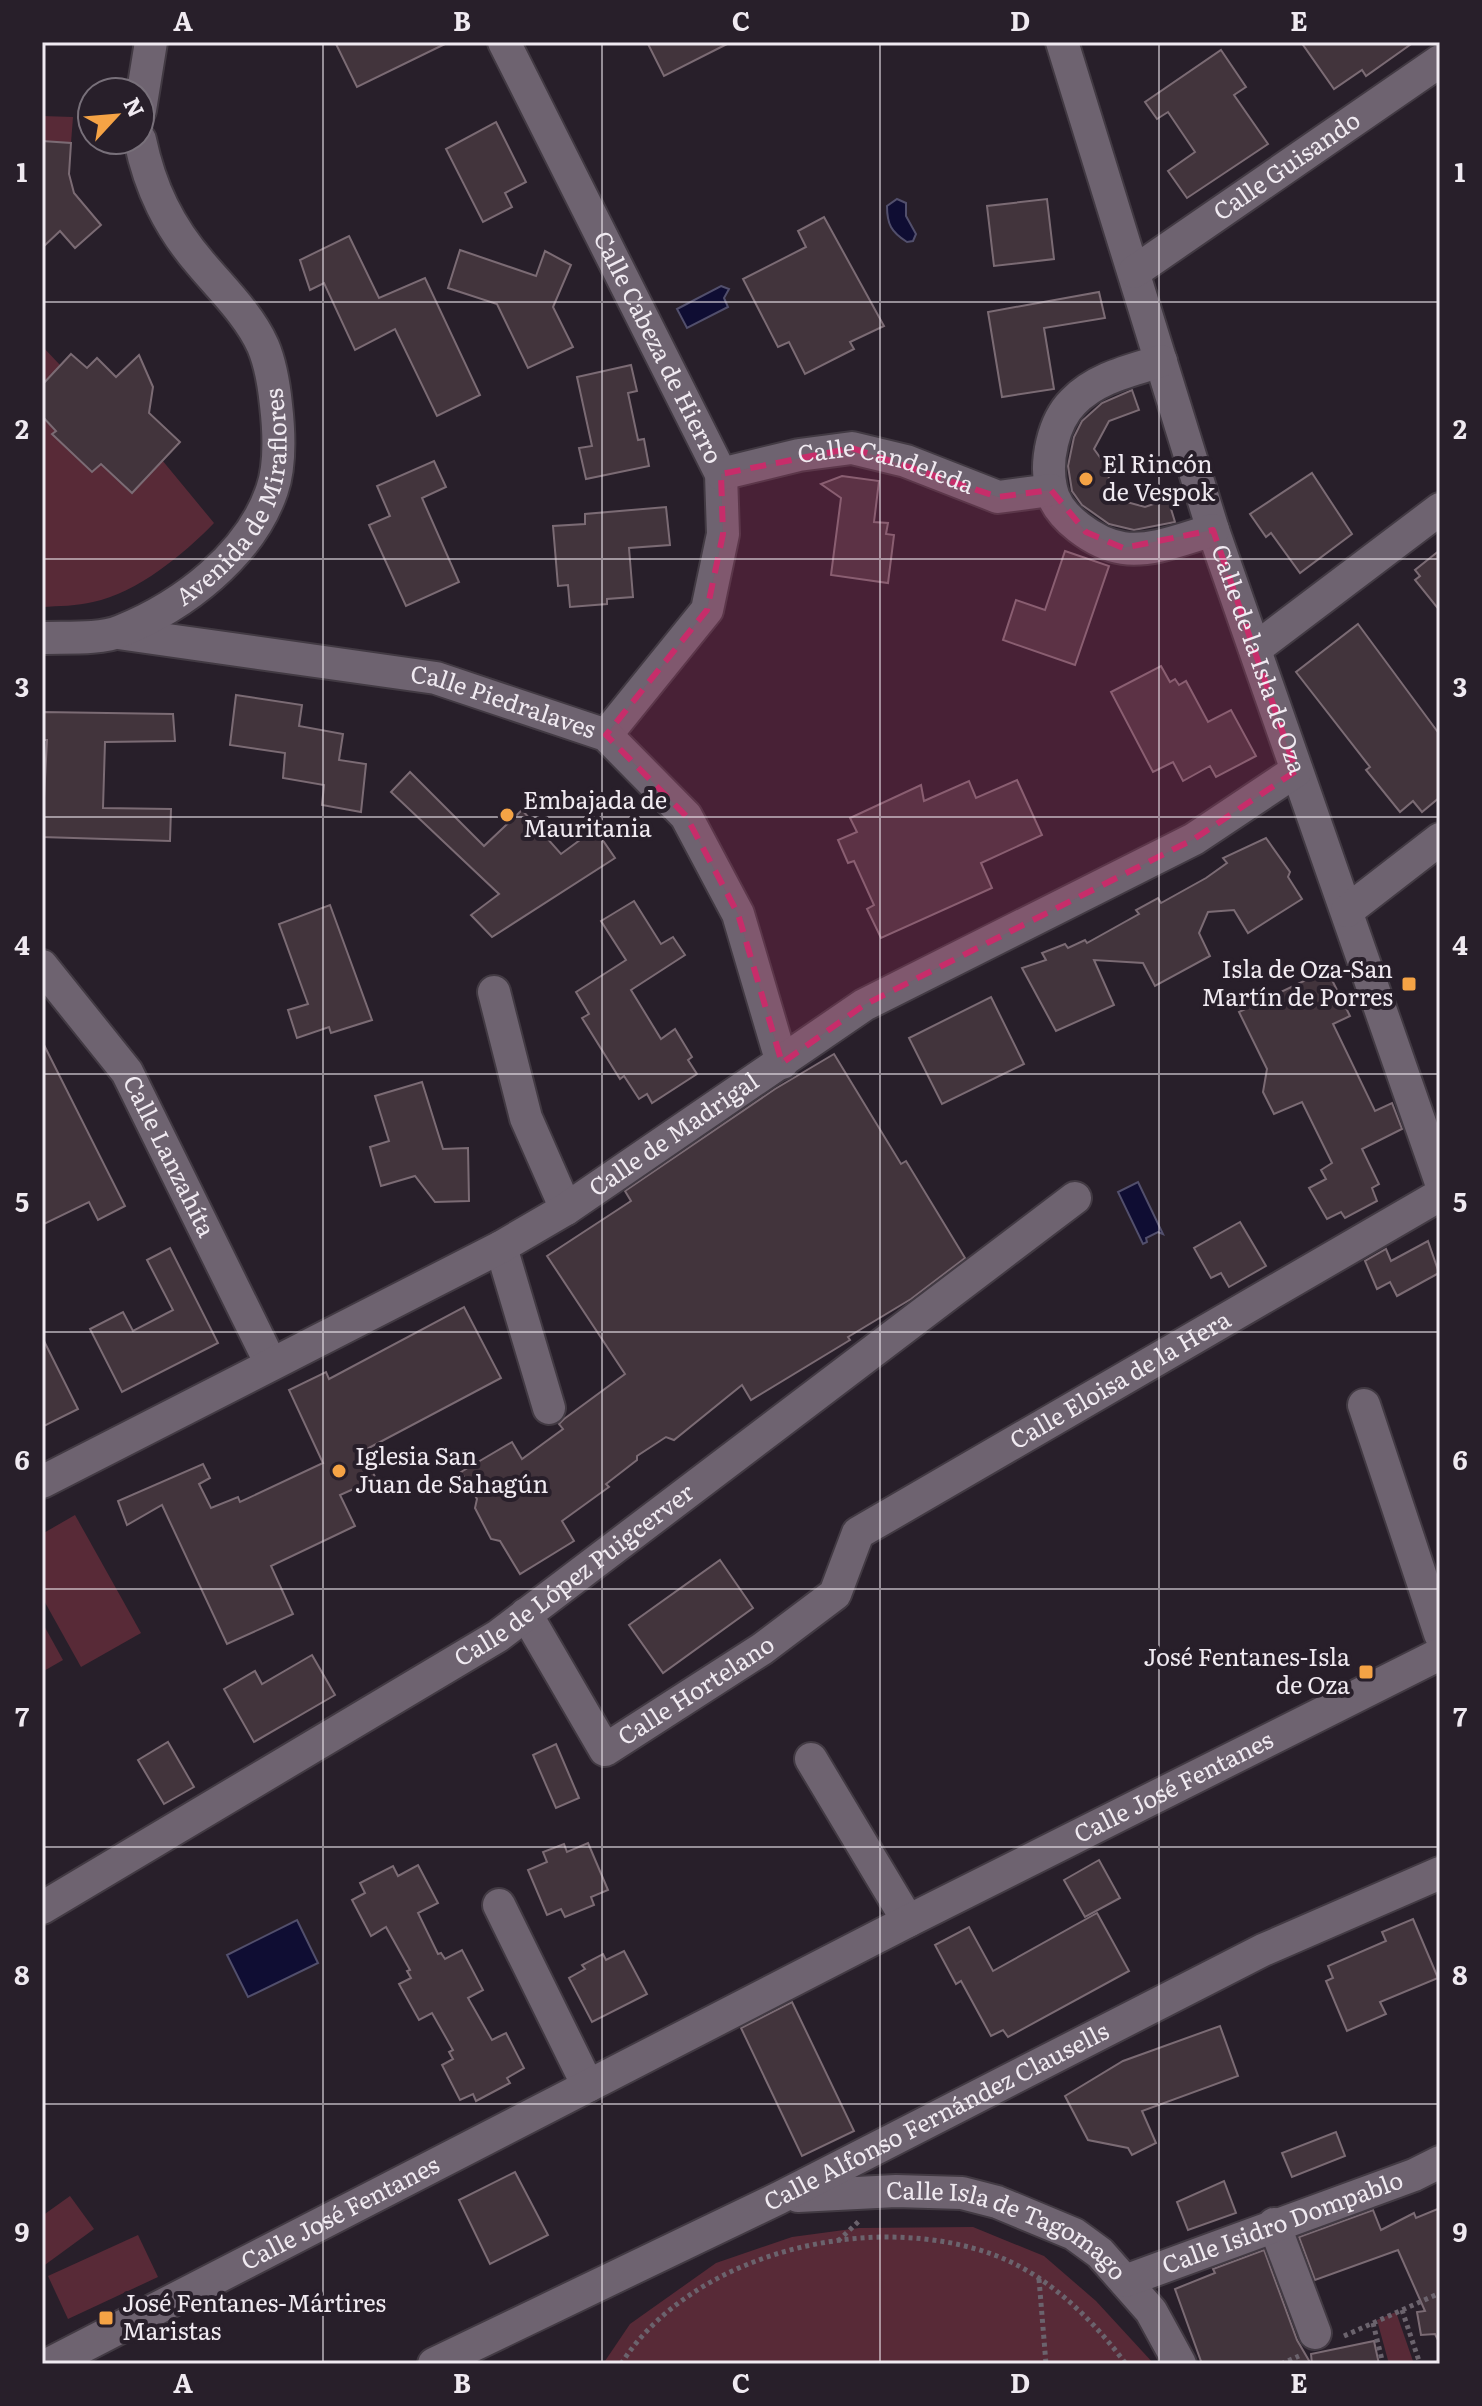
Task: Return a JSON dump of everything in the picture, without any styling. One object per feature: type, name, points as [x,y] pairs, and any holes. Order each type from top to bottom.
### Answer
[{"type":"street","points":[[146,76],[151,42]]},
{"type":"street","name":"Calle Cabeza de Hierro","points":[[504,42],[721,474],[723,534],[707,610],[606,735]]},
{"type":"street","name":"Calle de la Isla de Oza","points":[[1062,42],[1213,530],[1440,1180]]},
{"type":"street","name":"Calle Guisando","points":[[1134,272],[1440,61]]},
{"type":"street","name":"Avenida de Miraflores","points":[[42,638],[118,633],[171,604],[221,569],[250,532],[273,489],[278,456],[274,385],[262,344],[234,302],[168,221],[147,174],[143,156]]},
{"type":"street","points":[[1161,361],[1105,379],[1071,403],[1058,422],[1051,456],[1051,490],[1068,517],[1086,532],[1123,548],[1161,545],[1213,530]]},
{"type":"street","name":"Calle Candeleda","points":[[721,474],[799,455],[852,448],[906,461],[998,497],[1051,490]]},
{"type":"street","points":[[1255,649],[1440,509]]},
{"type":"street","name":"Calle Piedralaves","points":[[118,633],[436,678],[606,735],[686,816],[738,914],[782,1063]]},
{"type":"street","name":"Calle de Madrigal","points":[[42,1482],[501,1247],[566,1209],[864,1005],[1194,839],[1296,771]]},
{"type":"street","points":[[1347,911],[1440,839]]},
{"type":"street","name":"Calle Lanzahíta","points":[[42,966],[127,1072],[271,1364]]},
{"type":"street","points":[[494,992],[526,1118],[566,1209]]},
{"type":"street","name":"Calle Eloisa de la Hera","points":[[835,1594],[858,1533],[1440,1195]]},
{"type":"street","name":"Calle de López Puigcerver","points":[[42,1908],[498,1636],[1075,1198]]},
{"type":"street","points":[[501,1247],[549,1408]]},
{"type":"street","points":[[1364,1405],[1440,1634]]},
{"type":"street","name":"Calle Hortelano","points":[[526,1614],[605,1750],[762,1649],[835,1594]]},
{"type":"street","name":"Calle José Fentanes","points":[[49,2364],[908,1921],[1440,1654]]},
{"type":"street","points":[[811,1759],[908,1921]]},
{"type":"street","name":"Calle Alfonso Fernández Clausells","points":[[434,2364],[779,2198],[1263,1950],[1440,1873]]},
{"type":"street","points":[[499,1905],[588,2086]]},
{"type":"street","name":"Calle Isidro Dompablo","points":[[1125,2281],[1414,2175],[1440,2162]]},
{"type":"street","name":"Calle Isla de Tagomago","points":[[779,2198],[896,2191],[962,2193],[997,2202],[1074,2234],[1100,2253],[1151,2311],[1180,2364]]},
{"type":"street","points":[[1274,2224],[1315,2333]]},
{"type":"path","points":[[621,2364],[635,2341],[674,2303],[728,2272],[790,2251],[838,2241],[899,2237],[937,2241],[1001,2257],[1039,2278],[1096,2328],[1126,2364]]},
{"type":"path","points":[[1039,2278],[1046,2364]]},
{"type":"path","points":[[1420,2364],[1399,2311],[1440,2293]]},
{"type":"path","points":[[1373,2323],[1383,2364]]},
{"type":"highlighted area","points":[[852,448],[998,497],[1051,490],[1086,532],[1123,548],[1213,530],[1296,771],[1194,839],[864,1005],[782,1063],[738,914],[686,816],[606,735],[707,610],[723,534],[721,474]]},
{"type":"shaded area","points":[[42,116],[73,117],[71,143],[42,141]]},
{"type":"shaded area","points":[[897,199],[906,203],[906,216],[916,234],[913,241],[907,242],[889,223],[887,206]]},
{"type":"shaded area","points":[[721,286],[729,289],[724,298],[728,307],[687,328],[677,309]]},
{"type":"shaded area","points":[[42,346],[60,365],[42,385]]},
{"type":"shaded area","points":[[42,416],[55,431],[53,434],[92,472],[106,459],[111,473],[131,492],[162,460],[214,523],[159,571],[126,590],[87,603],[42,607]]},
{"type":"shaded area","points":[[1138,1182],[1163,1234],[1158,1232],[1146,1238],[1147,1242],[1143,1244],[1118,1192]]},
{"type":"shaded area","points":[[75,1515],[141,1633],[81,1667],[42,1597],[42,1534]]},
{"type":"shaded area","points":[[42,1622],[63,1660],[42,1672]]},
{"type":"shaded area","points":[[297,1920],[318,1963],[248,1997],[227,1955]]},
{"type":"shaded area","points":[[70,2196],[94,2229],[42,2267],[42,2216]]},
{"type":"shaded area","points":[[973,2227],[1044,2256],[1096,2301],[1154,2364],[603,2364],[630,2324],[716,2263],[792,2237],[859,2228]]},
{"type":"shaded area","points":[[138,2235],[158,2277],[68,2319],[48,2276]]},
{"type":"shaded area","points":[[1396,2312],[1414,2364],[1389,2364],[1377,2320]]},
{"type":"building","points":[[335,42],[449,42],[357,87]]},
{"type":"building","points":[[647,42],[731,42],[664,76]]},
{"type":"building","points":[[1301,42],[1414,42],[1366,76],[1362,70],[1334,89]]},
{"type":"building","points":[[1221,50],[1246,87],[1234,95],[1268,144],[1187,198],[1168,171],[1195,152],[1168,112],[1157,119],[1145,102]]},
{"type":"building","points":[[496,122],[526,182],[505,193],[512,207],[483,222],[446,149]]},
{"type":"building","points":[[42,141],[71,143],[69,174],[74,193],[101,225],[75,248],[60,231],[42,248]]},
{"type":"building","points":[[1047,199],[1054,259],[994,266],[987,206]]},
{"type":"building","points":[[824,217],[884,326],[850,342],[854,349],[805,374],[789,342],[778,347],[743,279],[806,247],[798,231]]},
{"type":"building","points":[[349,236],[379,298],[425,278],[480,395],[437,416],[395,329],[355,350],[324,283],[310,290],[300,260]]},
{"type":"building","points":[[460,250],[536,276],[545,251],[571,265],[553,307],[573,347],[528,368],[497,304],[448,288]]},
{"type":"building","points":[[1099,292],[1105,318],[1044,328],[1054,389],[1002,397],[988,312]]},
{"type":"building","points":[[71,354],[87,368],[97,358],[116,377],[139,355],[153,387],[149,413],[180,442],[132,493],[101,464],[92,472],[52,434],[56,431],[42,416],[42,385]]},
{"type":"building","points":[[631,365],[637,391],[628,393],[638,440],[644,439],[649,466],[586,479],[579,448],[592,446],[577,377]]},
{"type":"building","points":[[1132,390],[1139,410],[1109,421],[1094,449],[1109,470],[1108,497],[1145,507],[1168,499],[1175,522],[1134,530],[1109,524],[1082,505],[1072,491],[1068,466],[1074,437],[1082,421],[1102,403]]},
{"type":"building","points":[[434,461],[446,487],[422,498],[459,582],[406,606],[369,525],[390,516],[377,486]]},
{"type":"building","points":[[1312,473],[1352,534],[1300,573],[1271,533],[1266,537],[1250,514]]},
{"type":"building","points":[[842,476],[879,481],[874,522],[888,523],[886,534],[894,535],[888,583],[831,575],[841,498],[821,484]]},
{"type":"building","points":[[666,507],[670,545],[629,548],[633,597],[607,599],[607,604],[570,607],[568,585],[558,586],[553,526],[585,524],[585,514]]},
{"type":"building","points":[[1440,550],[1440,611],[1415,580],[1420,576],[1415,570]]},
{"type":"building","points":[[1065,551],[1109,566],[1075,665],[1003,640],[1016,600],[1045,610]]},
{"type":"building","points":[[1358,624],[1440,735],[1440,797],[1422,812],[1413,801],[1400,812],[1366,770],[1370,767],[1296,672]]},
{"type":"building","points":[[1161,666],[1170,682],[1175,679],[1179,685],[1186,681],[1208,722],[1231,710],[1256,756],[1216,777],[1210,766],[1183,781],[1173,762],[1153,772],[1111,692]]},
{"type":"building","points":[[236,695],[302,705],[299,726],[343,734],[339,760],[366,764],[361,812],[322,805],[324,785],[283,778],[285,753],[230,745]]},
{"type":"building","points":[[42,712],[173,714],[175,741],[105,742],[103,808],[171,809],[170,841],[42,837],[47,740],[42,740]]},
{"type":"building","points":[[410,772],[484,846],[522,810],[561,854],[595,829],[615,858],[492,937],[471,915],[499,894],[391,792]]},
{"type":"building","points":[[1017,780],[1042,835],[981,863],[992,888],[881,938],[867,909],[874,905],[854,861],[848,863],[838,840],[857,832],[850,818],[921,785],[924,801],[969,781],[976,798]]},
{"type":"building","points":[[1266,838],[1290,872],[1288,877],[1302,899],[1248,933],[1234,910],[1208,912],[1199,933],[1210,956],[1155,986],[1143,963],[1094,960],[1114,1005],[1056,1031],[1022,968],[1046,960],[1042,953],[1065,944],[1068,948],[1085,940],[1087,943],[1139,914],[1136,910],[1158,898],[1161,903],[1206,878],[1227,863],[1223,858]]},
{"type":"building","points":[[634,901],[661,944],[673,937],[685,955],[631,990],[661,1039],[675,1029],[692,1057],[688,1060],[697,1074],[652,1103],[647,1094],[639,1099],[624,1076],[620,1079],[582,1018],[589,1014],[576,992],[626,960],[601,921]]},
{"type":"building","points":[[330,905],[372,1020],[331,1033],[329,1027],[297,1038],[288,1010],[308,1004],[279,924]]},
{"type":"building","points":[[1327,970],[1350,1016],[1333,1024],[1375,1111],[1392,1103],[1402,1129],[1362,1149],[1379,1184],[1372,1188],[1377,1201],[1345,1218],[1341,1212],[1327,1219],[1309,1188],[1326,1179],[1321,1170],[1332,1163],[1302,1102],[1274,1114],[1263,1092],[1267,1069],[1239,1012]]},
{"type":"building","points":[[991,997],[1024,1064],[942,1104],[909,1038]]},
{"type":"building","points":[[42,1041],[125,1206],[98,1220],[89,1202],[42,1225]]},
{"type":"building","points":[[834,1054],[901,1164],[906,1161],[965,1258],[911,1299],[848,1337],[850,1340],[751,1400],[742,1385],[674,1440],[666,1437],[637,1456],[637,1460],[606,1484],[609,1487],[562,1521],[574,1541],[520,1574],[500,1541],[491,1539],[475,1508],[477,1499],[461,1472],[512,1442],[522,1459],[563,1429],[559,1424],[564,1419],[625,1374],[547,1256],[631,1201],[625,1191],[775,1089]]},
{"type":"building","points":[[422,1082],[443,1149],[468,1148],[469,1201],[435,1202],[415,1176],[381,1186],[370,1147],[389,1141],[375,1096]]},
{"type":"building","points":[[1240,1222],[1266,1266],[1229,1287],[1221,1273],[1211,1278],[1194,1248]]},
{"type":"building","points":[[1428,1241],[1439,1273],[1397,1296],[1390,1282],[1377,1289],[1365,1261],[1386,1249],[1391,1261]]},
{"type":"building","points":[[170,1248],[218,1343],[122,1392],[90,1329],[123,1312],[133,1331],[173,1310],[147,1260]]},
{"type":"building","points":[[464,1307],[501,1378],[363,1451],[376,1479],[340,1495],[355,1526],[271,1566],[293,1614],[227,1644],[162,1505],[127,1525],[118,1501],[203,1464],[210,1478],[199,1484],[211,1508],[238,1497],[240,1502],[323,1463],[289,1390],[326,1372],[329,1379]]},
{"type":"building","points":[[42,1337],[78,1409],[42,1427]]},
{"type":"building","points":[[720,1560],[753,1608],[663,1673],[629,1625]]},
{"type":"building","points":[[312,1655],[335,1695],[254,1742],[224,1689],[255,1671],[262,1684]]},
{"type":"building","points":[[168,1742],[194,1787],[164,1804],[138,1760]]},
{"type":"building","points":[[556,1744],[579,1798],[556,1808],[533,1755]]},
{"type":"building","points":[[588,1843],[608,1890],[591,1897],[594,1905],[565,1917],[561,1909],[547,1915],[528,1870],[547,1862],[543,1852],[564,1844],[567,1852]]},
{"type":"building","points":[[1099,1860],[1120,1898],[1085,1917],[1064,1880]]},
{"type":"building","points":[[418,1865],[438,1903],[418,1913],[438,1954],[441,1953],[445,1959],[462,1950],[483,1990],[468,1998],[492,2040],[506,2033],[524,2068],[507,2078],[510,2083],[476,2101],[473,2094],[460,2100],[442,2065],[453,2059],[449,2052],[453,2050],[432,2013],[419,2020],[399,1984],[411,1978],[407,1971],[410,1970],[386,1927],[371,1936],[352,1900],[365,1893],[360,1883],[393,1866],[398,1876]]},
{"type":"building","points":[[1097,1913],[1129,1971],[1008,2037],[1003,2030],[991,2036],[961,1981],[956,1984],[935,1945],[969,1927],[993,1971]]},
{"type":"building","points":[[1413,1919],[1438,1978],[1380,2002],[1386,2014],[1347,2031],[1326,1981],[1333,1978],[1328,1966],[1386,1941],[1382,1932]]},
{"type":"building","points":[[624,1951],[647,1994],[592,2022],[569,1978],[585,1969],[582,1965],[603,1954],[606,1960]]},
{"type":"building","points":[[792,2002],[854,2131],[802,2156],[741,2028]]},
{"type":"building","points":[[1220,2026],[1238,2076],[1142,2111],[1156,2143],[1132,2155],[1128,2148],[1088,2140],[1065,2096],[1123,2061]]},
{"type":"building","points":[[1336,2132],[1345,2156],[1292,2177],[1282,2153]]},
{"type":"building","points":[[515,2172],[548,2235],[490,2264],[459,2200]]},
{"type":"building","points":[[1224,2181],[1236,2213],[1188,2230],[1177,2202]]},
{"type":"building","points":[[1440,2208],[1440,2344],[1435,2334],[1421,2335],[1417,2312],[1425,2311],[1398,2250],[1315,2280],[1299,2237],[1373,2210],[1381,2230],[1414,2213],[1416,2218]]},
{"type":"building","points":[[1264,2250],[1297,2340],[1311,2364],[1202,2364],[1175,2289],[1215,2273],[1213,2269]]},
{"type":"building","points":[[1374,2341],[1379,2364],[1312,2364],[1311,2354]]},
{"type":"place","name":"El Rincón de Vespok","points":[[1086,479]]},
{"type":"place","name":"Embajada de Mauritania","points":[[507,815]]},
{"type":"place","name":"Isla de Oza-San Martín de Porres","points":[[1409,984]]},
{"type":"place","name":"Iglesia San Juan de Sahagún","points":[[339,1471]]},
{"type":"place","name":"José Fentanes-Isla de Oza","points":[[1366,1672]]},
{"type":"place","name":"José Fentanes-Mártires Maristas","points":[[106,2318]]}]
